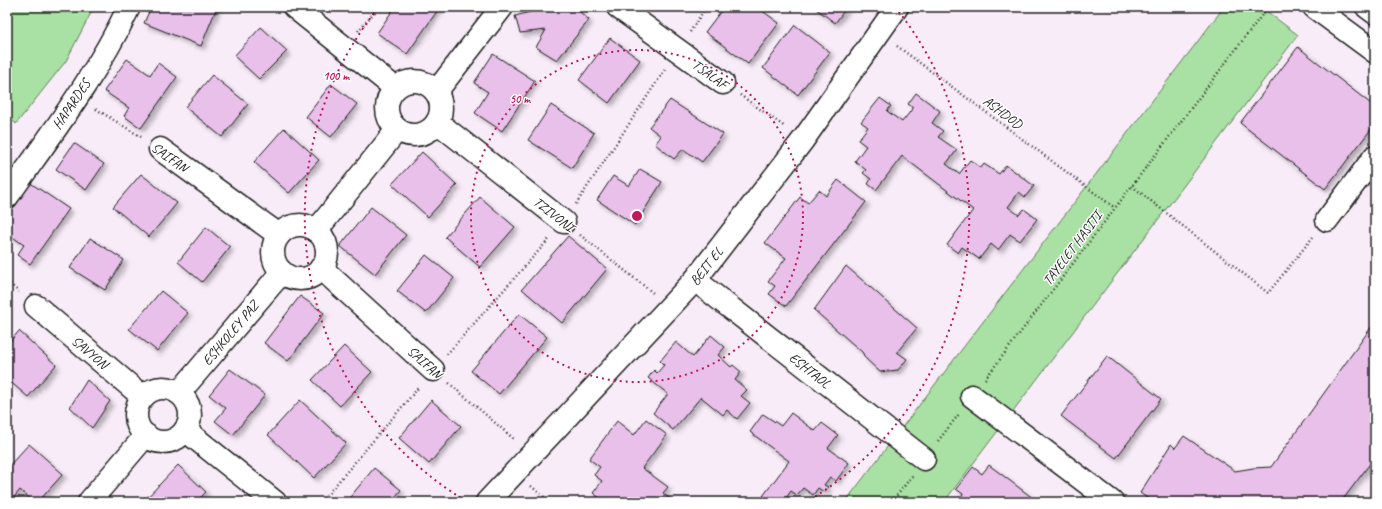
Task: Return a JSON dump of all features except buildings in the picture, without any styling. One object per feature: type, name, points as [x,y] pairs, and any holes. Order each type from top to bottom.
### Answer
[{"type":"street","name":"HAPARDES","points":[[7,197],[77,98],[118,31],[129,7]]},
{"type":"street","points":[[294,7],[343,48],[395,88]]},
{"type":"street","points":[[436,92],[502,7]]},
{"type":"street","name":"TSALAF","points":[[618,7],[723,83]]},
{"type":"street","name":"BEIT EL","points":[[488,502],[515,474],[531,454],[695,280],[803,140],[897,7]]},
{"type":"street","points":[[1314,7],[1375,52]]},
{"type":"street","points":[[1367,7],[1375,13]]},
{"type":"street","points":[[412,81],[421,82],[436,92],[441,107],[437,122],[431,129],[423,134],[414,136],[397,130],[388,117],[387,110],[390,94],[395,88],[403,83],[412,81]]},
{"type":"street","name":"TZIVONI","points":[[437,122],[564,222]]},
{"type":"street","points":[[316,231],[397,130]]},
{"type":"street","name":"SAIFAN","points":[[160,149],[279,235]]},
{"type":"street","points":[[1327,220],[1375,156]]},
{"type":"street","points":[[301,225],[316,231],[326,244],[327,253],[321,268],[315,275],[307,278],[298,279],[289,277],[277,266],[273,250],[274,242],[285,229],[292,226],[301,225]]},
{"type":"street","name":"SAIFAN","points":[[321,268],[433,370]]},
{"type":"street","name":"ESHKOLEY PAZ","points":[[179,393],[282,272]]},
{"type":"street","name":"ESHTAOL","points":[[695,280],[924,459]]},
{"type":"street","name":"SAVYON","points":[[36,306],[143,397]]},
{"type":"street","points":[[156,388],[172,389],[179,393],[189,406],[189,423],[185,430],[179,436],[162,442],[154,440],[146,435],[137,421],[136,412],[138,404],[143,397],[156,388]]},
{"type":"street","points":[[972,396],[1112,502]]},
{"type":"street","points":[[185,430],[275,502]]},
{"type":"street","points":[[89,502],[146,435]]},
{"type":"path","points":[[343,48],[379,7]]},
{"type":"path","points":[[321,502],[433,370],[564,222],[706,7]]},
{"type":"path","name":"TAYELET HASITI","points":[[892,502],[1268,7]]},
{"type":"path","name":"ASHDOD","points":[[879,32],[1115,208]]},
{"type":"path","name":"TSALAF","points":[[723,83],[803,140]]},
{"type":"path","name":"SAIFAN","points":[[77,98],[160,149]]},
{"type":"path","points":[[1132,186],[1268,293],[1327,220]]},
{"type":"path","name":"TZIVONI","points":[[564,222],[671,307]]},
{"type":"path","name":"SAIFAN","points":[[433,370],[531,454]]},
{"type":"green space","points":[[7,7],[94,7],[66,61],[16,124],[7,115]]},
{"type":"green space","points":[[1224,7],[1261,7],[1298,35],[944,502],[845,502]]}]
